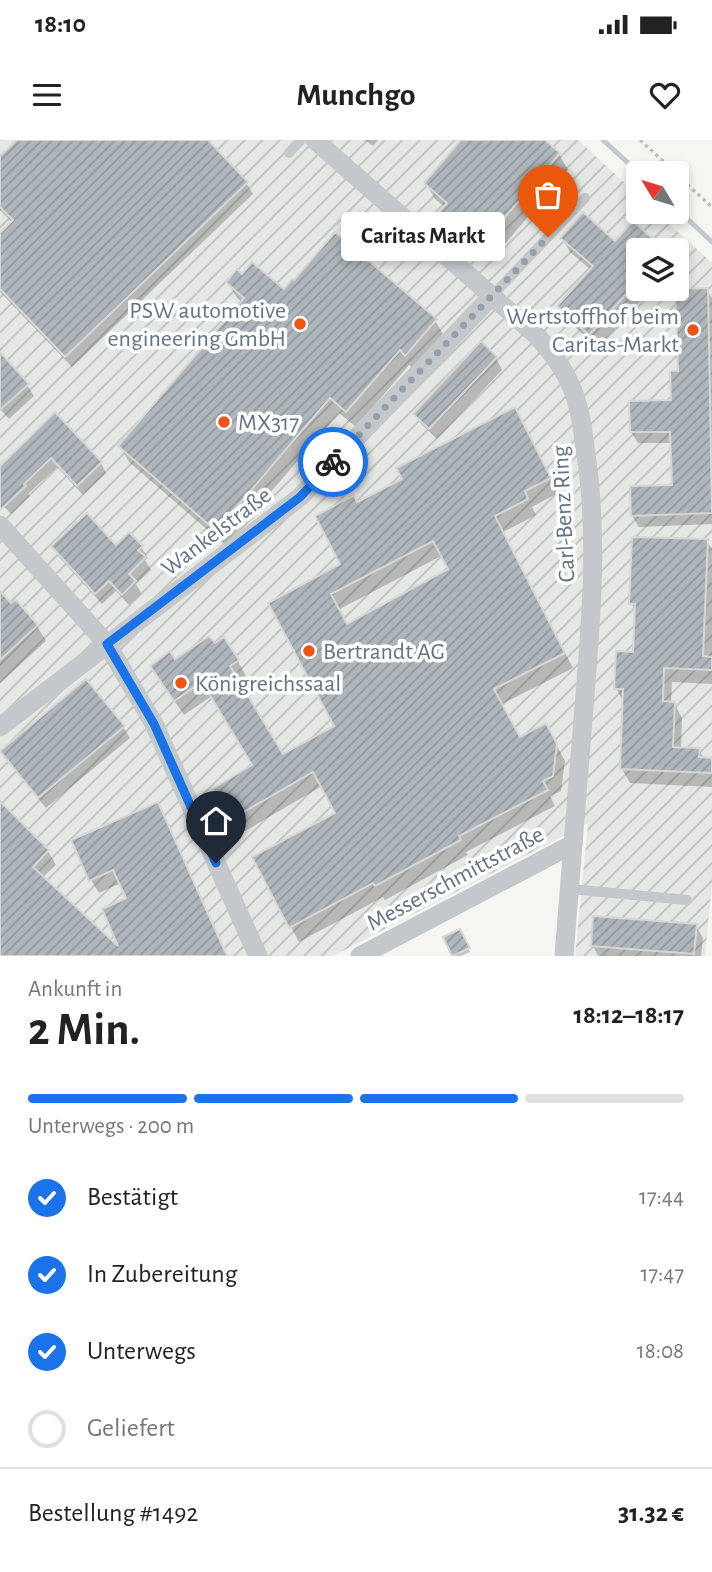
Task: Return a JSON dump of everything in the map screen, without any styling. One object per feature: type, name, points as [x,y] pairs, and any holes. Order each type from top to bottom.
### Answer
[{"type":"street","name":"Carl-Benz Ring","points":[[315,140],[535,334],[562,366],[577,400],[588,466],[592,516],[592,605],[564,956]]},
{"type":"street","name":"Wankelstraße","points":[[0,727],[300,497],[492,296]]},
{"type":"street","points":[[0,525],[107,644],[154,724],[258,956]]},
{"type":"street","name":"Messerschmittstraße","points":[[360,956],[573,844]]},
{"type":"lane","points":[[289,153],[301,140]]},
{"type":"lane","points":[[492,296],[585,198]]},
{"type":"lane","points":[[570,890],[687,900]]},
{"type":"path","points":[[640,140],[663,161]]},
{"type":"path","points":[[690,186],[712,207]]},
{"type":"shaded area","points":[[0,140],[578,140],[626,184],[626,224],[669,224],[685,238],[626,238],[626,301],[689,301],[689,242],[712,263],[712,883],[705,956],[575,956],[588,823],[333,956],[0,956]]},
{"type":"building","points":[[17,140],[208,140],[248,182],[65,357],[0,289],[0,233],[13,220],[0,207],[0,156]]},
{"type":"building","points":[[461,140],[545,140],[560,153],[487,238],[467,221],[451,227],[440,217],[440,211],[447,203],[424,183]]},
{"type":"building","points":[[583,212],[615,241],[630,224],[636,224],[652,238],[626,238],[626,294],[589,335],[557,306],[593,266],[560,238]]},
{"type":"building","points":[[335,232],[437,319],[405,356],[400,350],[346,412],[330,398],[216,531],[118,446],[244,298],[226,282],[237,269],[242,274],[252,262],[284,289]]},
{"type":"building","points":[[708,288],[712,513],[631,516],[630,486],[672,485],[670,432],[630,432],[629,401],[671,400],[670,371],[678,371],[675,301],[689,301],[689,289]]},
{"type":"building","points":[[481,341],[497,357],[429,429],[413,414]]},
{"type":"building","points":[[0,352],[29,384],[0,410]]},
{"type":"building","points":[[515,407],[551,478],[525,491],[528,499],[495,516],[565,653],[494,689],[520,737],[546,723],[557,744],[553,776],[543,781],[548,790],[459,836],[461,840],[375,886],[373,883],[289,928],[252,857],[335,813],[313,772],[230,820],[212,789],[252,765],[202,682],[174,701],[150,666],[170,651],[175,659],[209,636],[215,643],[224,637],[239,660],[230,666],[283,754],[334,726],[268,603],[340,564],[315,516],[354,495],[357,502],[402,479],[396,468]],"holes":[[[433,541],[448,569],[347,624],[331,594]]]},
{"type":"building","points":[[55,412],[102,462],[77,486],[51,458],[0,510],[0,466]]},
{"type":"building","points":[[87,513],[116,545],[129,532],[143,546],[138,550],[146,557],[129,574],[136,581],[122,595],[109,581],[95,594],[51,546]]},
{"type":"building","points":[[632,537],[708,539],[703,656],[712,657],[712,670],[664,668],[663,701],[675,702],[673,747],[700,748],[699,757],[712,758],[712,773],[620,769],[623,689],[614,689],[616,651],[633,652],[635,604],[629,604]]},
{"type":"building","points":[[0,591],[11,603],[16,600],[38,625],[0,660]]},
{"type":"building","points":[[86,679],[125,726],[38,798],[0,751]]},
{"type":"building","points":[[0,801],[49,850],[33,867],[118,946],[102,909],[126,898],[113,870],[89,881],[71,840],[158,802],[227,956],[0,956]]},
{"type":"building","points":[[593,916],[697,924],[694,954],[591,946]]},
{"type":"building","points":[[460,929],[470,948],[452,956],[443,937]]},
{"type":"waterway","points":[[603,140],[626,161]]},
{"type":"waterway","points":[[690,221],[712,242]]},
{"type":"way so far","points":[[333,462],[548,237]]},
{"type":"place","name":"Caritas Markt","points":[[548,237]]},
{"type":"place","name":"PSW automotive engineering GmbH","points":[[300,324]]},
{"type":"place","name":"Wertstoffhof beim Caritas-Markt","points":[[693,330]]},
{"type":"place","name":"MX317","points":[[224,422]]},
{"type":"place","name":"Bertrandt AG","points":[[309,651]]},
{"type":"place","name":"Königreichssaal","points":[[181,683]]},
{"type":"route","points":[[216,863],[154,724],[107,644],[300,497],[333,462]]}]
